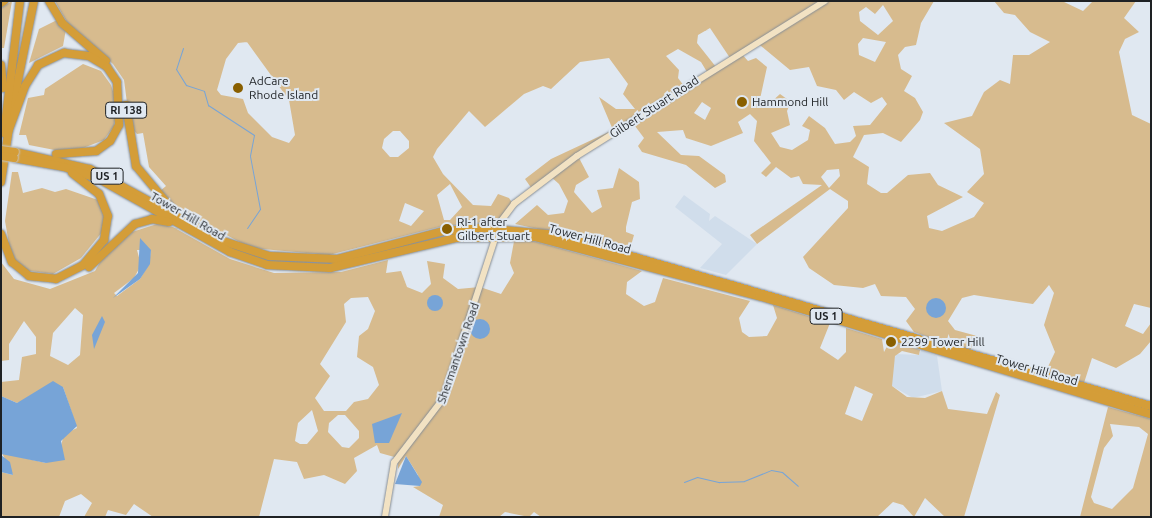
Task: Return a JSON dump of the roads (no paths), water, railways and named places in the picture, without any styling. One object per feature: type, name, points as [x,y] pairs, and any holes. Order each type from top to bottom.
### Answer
[{"type":"highway","points":[[1,153],[20,1]]},
{"type":"highway","points":[[1,182],[8,132],[34,1]]},
{"type":"highway","name":"RI 138","points":[[49,1],[62,23],[116,72],[138,171],[156,193],[189,226]]},
{"type":"highway","points":[[8,132],[29,76],[50,57],[69,52],[89,56],[106,68],[117,82],[120,120],[104,146],[77,156],[15,155]]},
{"type":"highway","points":[[1,65],[6,108]]},
{"type":"highway","name":"Tower Hill Road","points":[[1,153],[90,169],[189,226]]},
{"type":"highway","name":"Tower Hill Road","points":[[15,155],[57,165],[99,179],[189,226],[244,249],[307,261],[361,255],[444,231],[496,231],[558,235],[790,299],[1151,406]]},
{"type":"highway","points":[[1,234],[15,266],[39,279],[67,276],[93,256],[107,230],[105,203],[86,182],[57,165]]},
{"type":"highway","points":[[1,250],[22,277],[51,284],[83,272],[141,221],[159,219],[189,226]]},
{"type":"highway","name":"Tower Hill Road","points":[[496,231],[553,241],[677,274],[1151,414]]},
{"type":"highway","points":[[677,274],[790,299]]},
{"type":"street","name":"Gilbert Stuart Road","points":[[496,231],[514,204],[577,156],[825,1]]},
{"type":"street","name":"Shermantown Road","points":[[385,517],[394,463],[443,399],[496,231]]},
{"type":"water","points":[[140,238],[151,250],[150,264],[140,279],[113,298],[138,273]]},
{"type":"water","points":[[432,295],[438,295],[443,300],[441,309],[432,311],[427,306],[427,300]]},
{"type":"water","points":[[936,298],[943,301],[946,308],[943,315],[936,318],[929,315],[926,308],[929,301]]},
{"type":"water","points":[[102,316],[105,322],[94,349],[92,335]]},
{"type":"water","points":[[480,319],[487,322],[490,329],[487,336],[480,339],[473,336],[470,329],[473,322]]},
{"type":"water","points":[[53,381],[63,387],[77,426],[61,441],[65,460],[46,463],[1,454],[1,396],[17,403]]},
{"type":"water","points":[[402,413],[389,443],[375,443],[372,424]]},
{"type":"water","points":[[1,455],[10,462],[13,475],[1,472]]},
{"type":"water","points":[[406,456],[422,482],[420,486],[395,484]]},
{"type":"waterway","points":[[183,48],[176,69],[186,85],[204,91],[208,105],[254,135],[250,156],[260,209],[247,228]]},
{"type":"waterway","points":[[684,482],[697,477],[719,482],[744,481],[771,470],[782,472],[798,486]]},
{"type":"place","name":"AdCare Rhode Island","points":[[238,88]]},
{"type":"place","name":"Hammond Hill","points":[[742,102]]},
{"type":"place","name":"RI-1 after Gilbert Stuart","points":[[447,229]]},
{"type":"place","name":"2299 Tower Hill","points":[[891,342]]}]
